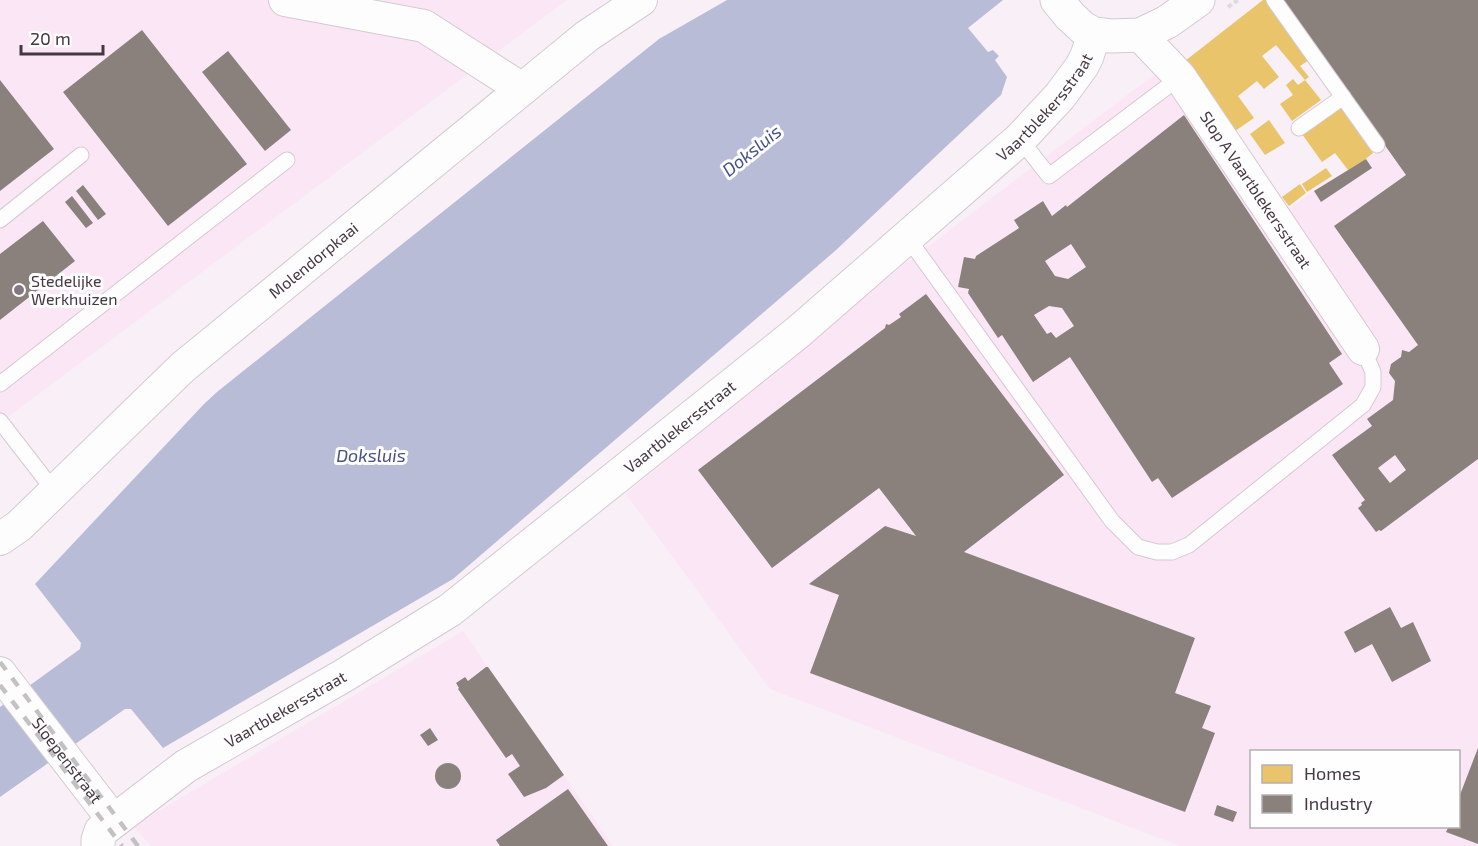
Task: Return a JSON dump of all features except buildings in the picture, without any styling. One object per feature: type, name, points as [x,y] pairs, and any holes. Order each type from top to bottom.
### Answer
[{"type":"street","points":[[285,0],[424,26],[522,89]]},
{"type":"street","name":"Molendorpkaai","points":[[0,539],[19,526],[183,367],[587,36],[641,0]]},
{"type":"street","points":[[1057,0],[1083,28],[1094,34]]},
{"type":"street","name":"Vaartblekersstraat","points":[[106,833],[186,766],[343,676],[450,610],[797,333],[1020,139],[1060,96],[1082,66],[1094,34],[1111,36],[1140,34],[1167,22],[1198,0]]},
{"type":"street","name":"Slop A Vaartblekersstraat","points":[[1140,34],[1180,77],[1363,349]]},
{"type":"street","name":"Sloepenstraat","points":[[0,673],[64,757],[106,833]]},
{"type":"lane","points":[[1274,0],[1377,144]]},
{"type":"lane","points":[[1020,139],[1049,176],[1180,77]]},
{"type":"lane","points":[[1299,128],[1343,97]]},
{"type":"lane","points":[[0,220],[81,155]]},
{"type":"lane","points":[[0,384],[287,160]]},
{"type":"lane","points":[[907,237],[1112,521],[1138,546],[1157,552],[1172,552],[1189,545],[1363,405],[1373,387],[1373,372],[1363,349]]},
{"type":"lane","points":[[0,421],[55,492]]},
{"type":"shaded area","points":[[0,0],[567,0],[0,423]]},
{"type":"shaded area","points":[[1266,0],[1478,0],[1478,846],[1180,846],[770,689],[626,494],[901,267],[1180,56],[1288,209],[1376,153]]},
{"type":"shaded area","points":[[463,631],[613,846],[151,846],[133,826]]},
{"type":"water","name":"Doksluis","points":[[727,0],[1003,0],[968,28],[988,52],[993,50],[999,56],[995,60],[1007,77],[1001,95],[835,251],[453,579],[163,748],[131,709],[125,709],[0,797],[0,707],[80,649],[81,643],[35,584],[217,392],[659,39]]},
{"type":"railway","points":[[0,662],[138,846]]},
{"type":"railway","points":[[0,685],[122,846]]},
{"type":"place","name":"Stedelijke Werkhuizen","points":[[19,290]]}]
